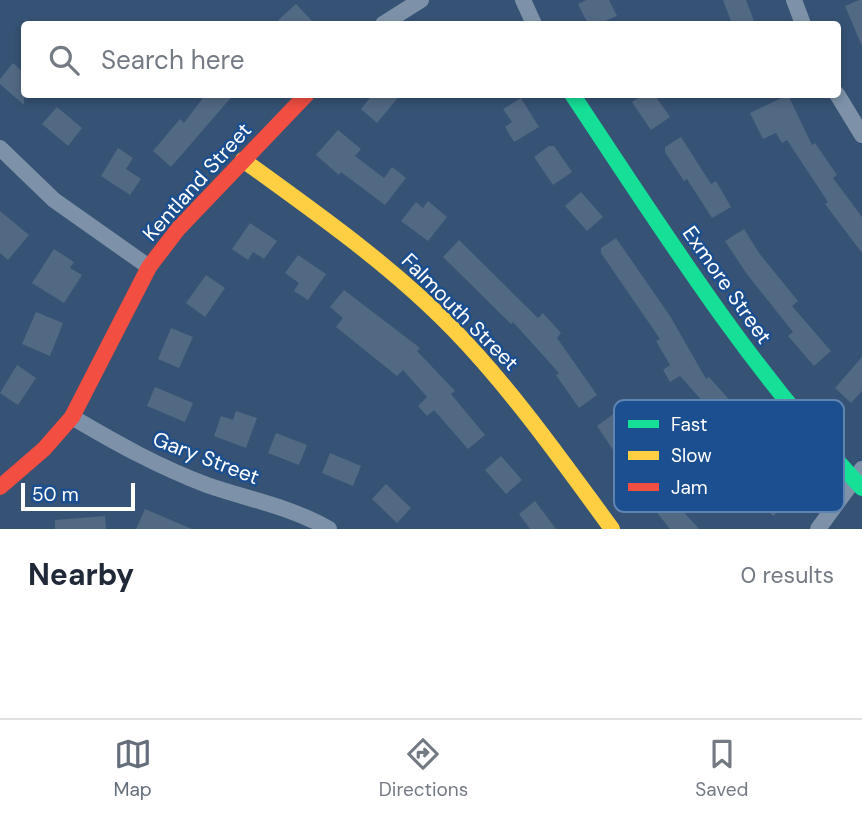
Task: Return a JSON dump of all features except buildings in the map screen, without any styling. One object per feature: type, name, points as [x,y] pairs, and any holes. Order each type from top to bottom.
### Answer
[{"type":"street","points":[[388,21],[421,0]]},
{"type":"street","points":[[523,0],[533,21]]},
{"type":"street","points":[[794,0],[802,21]]},
{"type":"street","name":"Kentland Street","points":[[0,487],[44,449],[72,417],[149,267],[190,215],[303,98]]},
{"type":"street","name":"Exmore Street","points":[[575,98],[764,377],[783,400]]},
{"type":"street","points":[[839,98],[862,135]]},
{"type":"street","points":[[0,148],[54,200],[149,267]]},
{"type":"street","name":"Falmouth Street","points":[[243,160],[356,243],[453,329],[526,412],[612,529]]},
{"type":"street","name":"Gary Street","points":[[72,417],[155,463],[208,485],[304,516],[329,529]]},
{"type":"street","name":"Exmore Street","points":[[844,466],[859,479]]},
{"type":"street","points":[[844,497],[859,479]]},
{"type":"street","points":[[818,529],[832,512]]},
{"type":"traffic: fast","points":[[575,98],[709,297],[786,400]]},
{"type":"traffic: fast","points":[[844,468],[862,488]]},
{"type":"traffic: slow","points":[[243,160],[379,262],[430,306],[476,353],[517,402],[612,529]]},
{"type":"traffic: jam","points":[[0,487],[44,449],[72,417],[149,267],[178,229],[303,98]]}]
